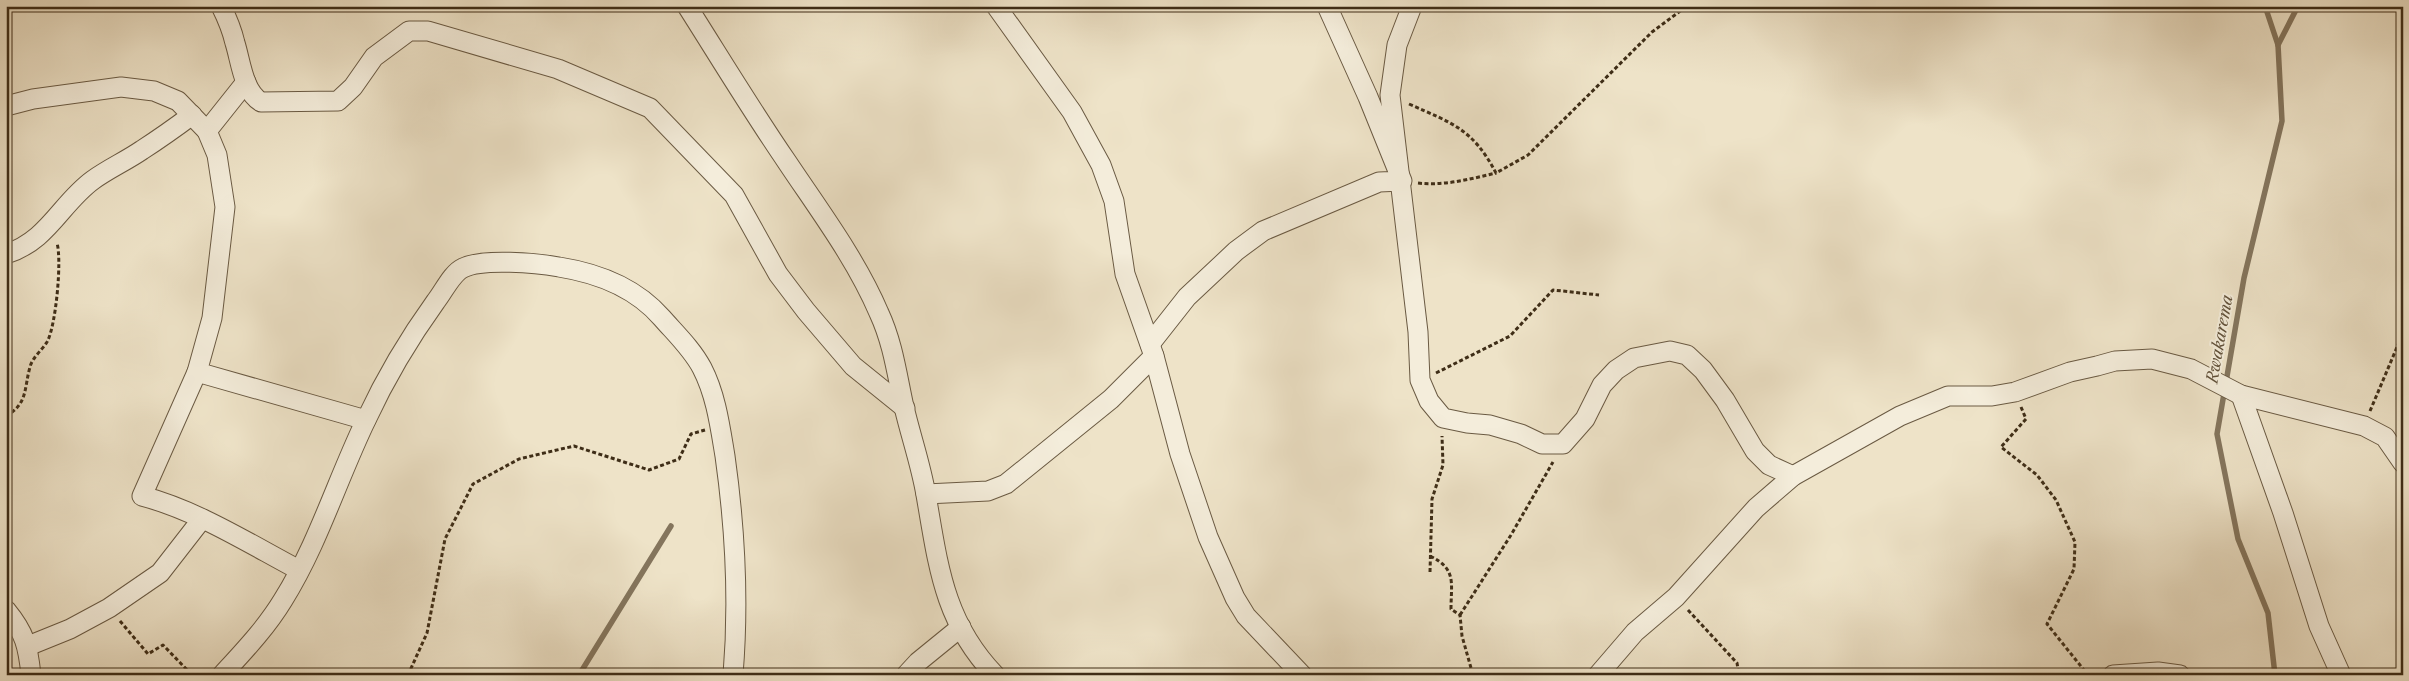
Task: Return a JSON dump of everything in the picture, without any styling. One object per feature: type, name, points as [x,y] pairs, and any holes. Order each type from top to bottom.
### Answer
[{"type":"street","points":[[221,6],[235,41],[246,82],[254,97],[262,102],[338,101],[353,87],[374,57],[409,31],[428,31],[558,69],[650,108],[734,195],[778,274],[806,311],[853,366],[905,408]]},
{"type":"street","points":[[996,6],[1072,112],[1101,165],[1114,201],[1125,274],[1152,350],[1189,485],[1218,561],[1246,616],[1302,675]]},
{"type":"street","points":[[1327,6],[1368,97],[1402,181]]},
{"type":"street","points":[[1412,6],[1397,45],[1390,95],[1402,181],[1418,332],[1420,380],[1429,400],[1443,418],[1490,425],[1521,434],[1542,444],[1563,444],[1586,419],[1602,385],[1616,370],[1634,358],[1670,351],[1687,355],[1703,370],[1726,400],[1755,450],[1768,465],[1794,476]]},
{"type":"street","points":[[695,10],[787,162],[821,210],[861,278],[886,329],[926,494],[939,572],[945,593],[961,627],[986,666],[995,675]]},
{"type":"street","points":[[207,131],[246,82]]},
{"type":"street","points":[[6,106],[33,99],[121,87],[154,91],[178,101],[207,131],[217,156],[225,207],[212,318],[197,372],[142,496],[173,505],[299,570]]},
{"type":"street","points":[[6,254],[30,243],[58,218],[79,192],[93,180],[142,150],[192,115]]},
{"type":"street","points":[[926,494],[988,491],[1006,484],[1111,399],[1152,350],[1187,297],[1236,251],[1263,230],[1379,182],[1402,181]]},
{"type":"street","points":[[222,675],[259,635],[283,600],[341,480],[366,420],[420,324],[458,271],[471,265],[508,262],[570,269],[623,287],[639,296],[656,310],[693,353],[703,369],[714,398],[720,425],[732,530],[735,606],[733,675]]},
{"type":"street","points":[[1598,675],[1635,632],[1676,597],[1756,508],[1794,476],[1875,429],[1931,402],[1948,396],[1976,397],[2014,392],[2070,372],[2115,361],[2152,359],[2191,369],[2242,395],[2364,426],[2385,437],[2403,463]]},
{"type":"street","points":[[197,372],[366,420]]},
{"type":"street","points":[[2242,395],[2283,513],[2319,626],[2341,675]]},
{"type":"street","points":[[28,646],[70,629],[109,608],[160,573],[202,519]]},
{"type":"street","points":[[6,610],[21,628],[28,646],[31,675]]},
{"type":"street","points":[[906,675],[918,662],[961,627]]},
{"type":"street","points":[[2113,675],[2158,672],[2180,675]]},
{"type":"path","points":[[1402,181],[1430,184],[1496,173],[1528,155],[1652,32],[1686,6]]},
{"type":"path","points":[[1390,95],[1458,126],[1485,151],[1496,173]]},
{"type":"path","points":[[6,416],[16,411],[28,388],[30,366],[47,341],[53,327],[59,263],[58,244],[44,231]]},
{"type":"path","points":[[1420,380],[1510,336],[1553,290],[1599,295]]},
{"type":"path","points":[[2364,426],[2403,333]]},
{"type":"path","points":[[2014,392],[2026,419],[2001,447],[2037,474],[2056,500],[2075,542],[2074,569],[2047,624],[2088,675]]},
{"type":"path","points":[[1430,572],[1432,499],[1443,465],[1443,418]]},
{"type":"path","points":[[408,675],[426,633],[445,539],[473,484],[519,459],[574,446],[649,470],[679,459],[691,434],[720,425]]},
{"type":"path","points":[[1472,675],[1462,636],[1460,615],[1511,535],[1563,444]]},
{"type":"path","points":[[1430,556],[1444,563],[1451,576],[1451,609],[1460,615]]},
{"type":"path","points":[[1676,597],[1736,663],[1739,675]]},
{"type":"path","points":[[109,608],[148,654],[163,645],[192,675]]},
{"type":"path","points":[[6,673],[12,675]]},
{"type":"waterway","name":"Rwakarema","points":[[2265,6],[2278,45],[2282,121],[2244,278],[2217,434],[2238,539],[2268,613],[2275,675]]},
{"type":"waterway","points":[[2278,45],[2298,6]]},
{"type":"waterway","points":[[579,675],[671,526]]}]
